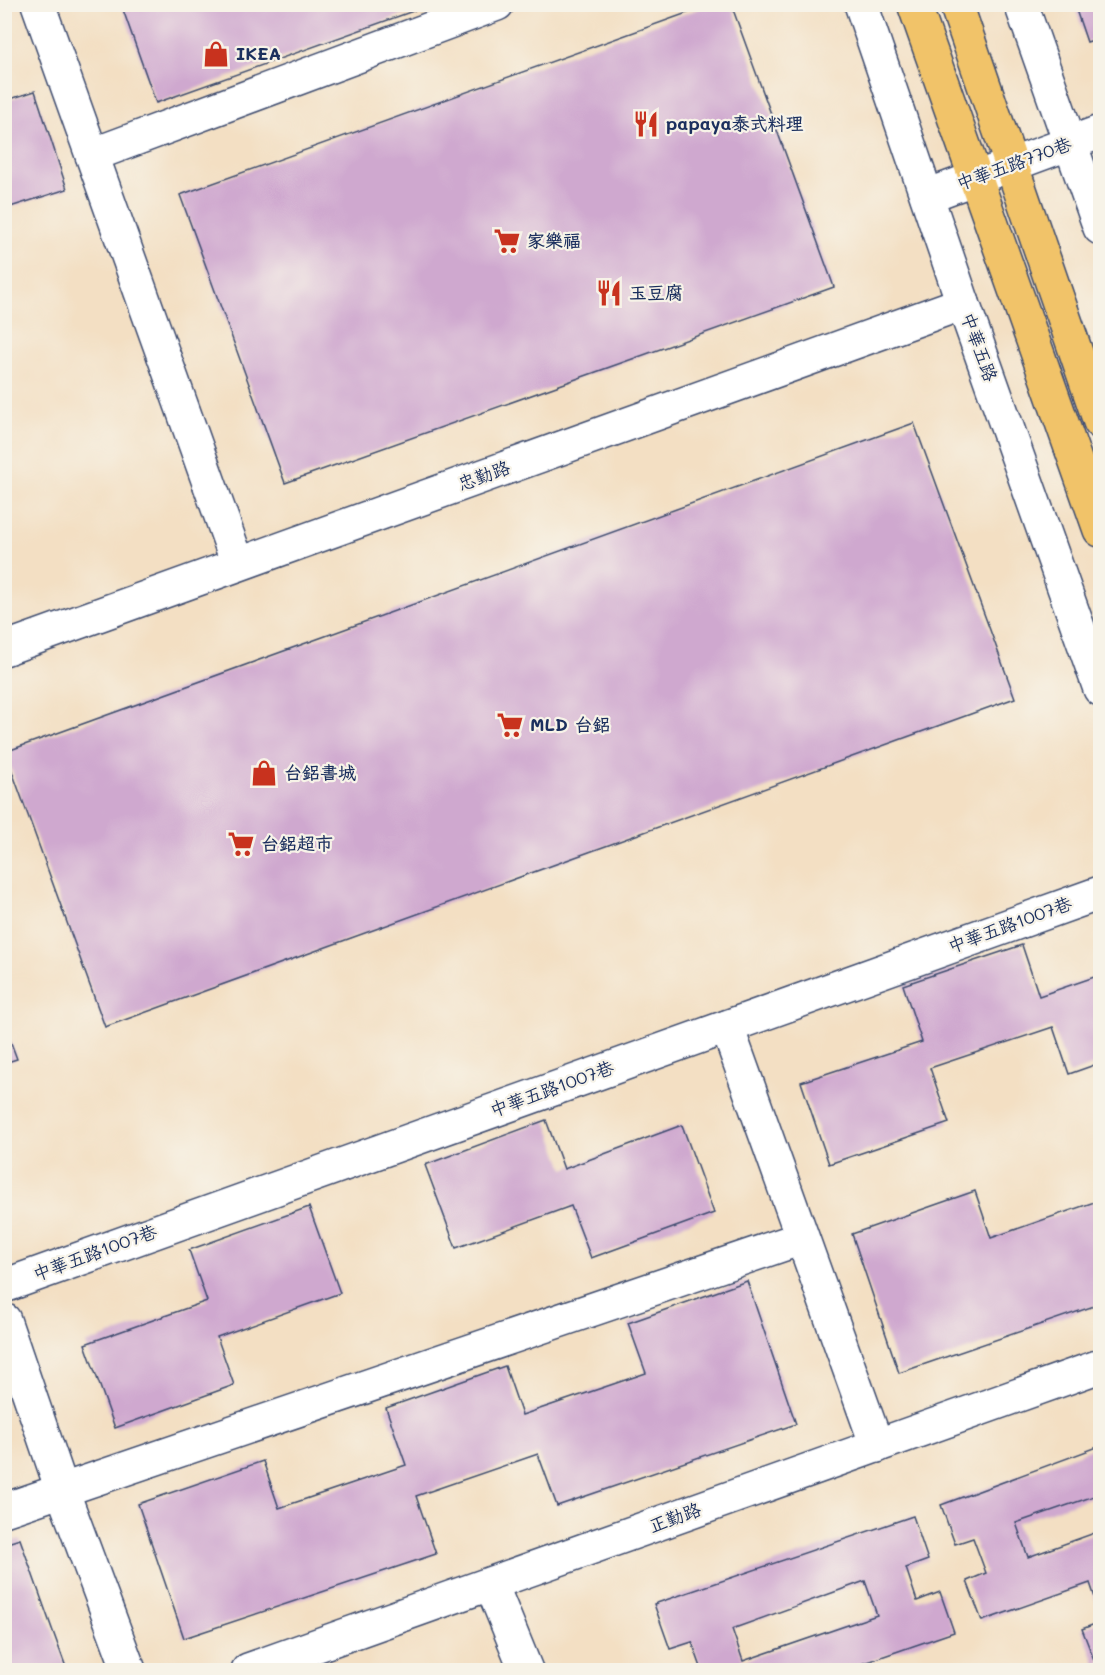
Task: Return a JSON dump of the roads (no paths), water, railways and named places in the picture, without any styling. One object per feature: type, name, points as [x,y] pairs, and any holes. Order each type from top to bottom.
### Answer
[{"type":"main road","points":[[914,4],[1101,530]]},
{"type":"main road","points":[[956,4],[1101,422]]},
{"type":"street","points":[[38,4],[238,564]]},
{"type":"street","points":[[92,155],[497,4]]},
{"type":"street","name":"中華五路","points":[[861,4],[963,303],[1101,689]]},
{"type":"street","points":[[1021,4],[1101,228]]},
{"type":"street","name":"中華五路770巷","points":[[927,196],[1101,132]]},
{"type":"street","name":"忠勤路","points":[[4,649],[963,303]]},
{"type":"street","name":"中華五路1007巷","points":[[4,1286],[1101,893]]},
{"type":"street","points":[[727,1027],[877,1446]]},
{"type":"street","points":[[4,1510],[802,1238]]},
{"type":"street","points":[[4,1320],[62,1490],[129,1671]]},
{"type":"street","name":"正勤路","points":[[248,1671],[1101,1366]]},
{"type":"street","points":[[491,1584],[526,1671]]},
{"type":"place","name":"IKEA","points":[[216,54]]},
{"type":"place","name":"papaya泰式料理","points":[[646,124]]},
{"type":"place","name":"家樂福","points":[[507,241]]},
{"type":"place","name":"玉豆腐","points":[[609,293]]},
{"type":"place","name":"MLD 台鋁","points":[[510,725]]},
{"type":"place","name":"台鋁書城","points":[[264,773]]},
{"type":"place","name":"台鋁超市","points":[[241,844]]}]
